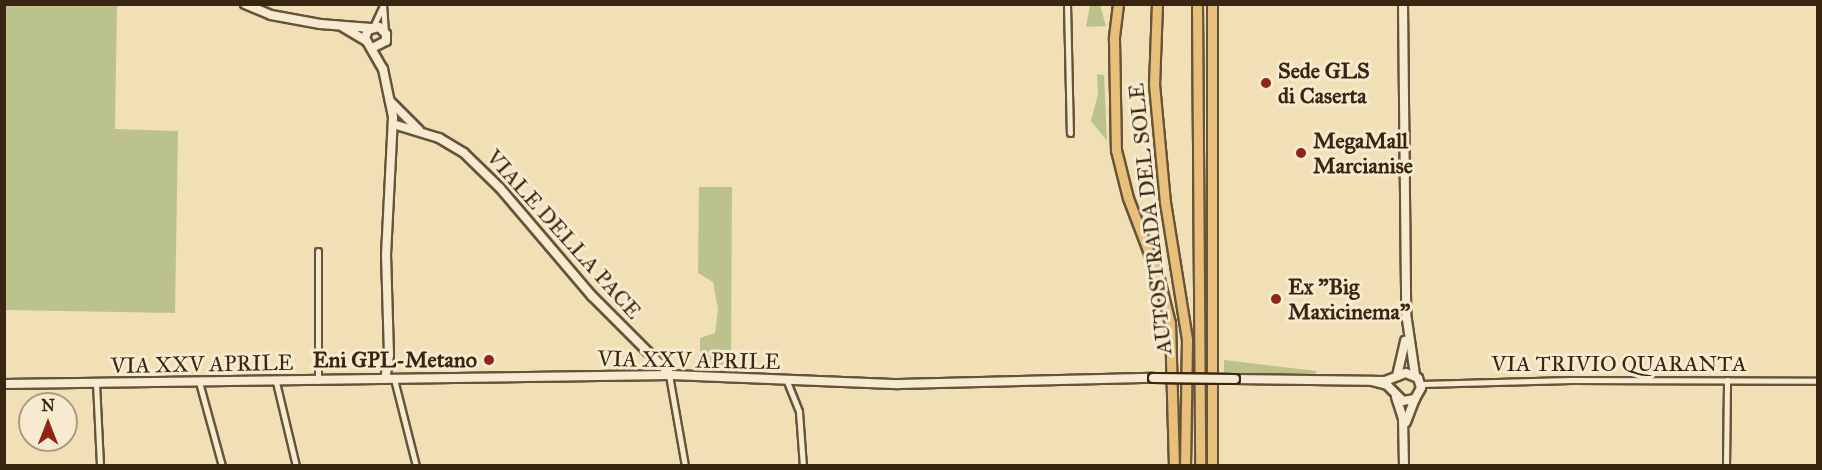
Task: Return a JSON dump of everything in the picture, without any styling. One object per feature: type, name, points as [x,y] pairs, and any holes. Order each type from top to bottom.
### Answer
[{"type":"highway","points":[[1118,4],[1113,39],[1116,150],[1128,198],[1159,279],[1170,323],[1173,465]]},
{"type":"highway","name":"AUTOSTRADA DEL SOLE","points":[[1158,4],[1154,84],[1165,202],[1186,340],[1185,465]]},
{"type":"highway","name":"AUTOSTRADA DEL SOLE","points":[[1197,4],[1200,465]]},
{"type":"highway","points":[[1212,4],[1212,465]]},
{"type":"street","points":[[1067,4],[1070,133]]},
{"type":"street","points":[[1403,4],[1406,313],[1403,357],[1395,395],[1402,412],[1404,465]]},
{"type":"street","points":[[246,5],[271,15],[341,27],[372,27],[385,31]]},
{"type":"street","points":[[366,41],[383,5]]},
{"type":"street","points":[[383,5],[385,31],[383,69]]},
{"type":"street","points":[[341,27],[374,47],[383,69],[393,124],[388,156],[389,355],[385,379]]},
{"type":"street","points":[[374,47],[384,44]]},
{"type":"street","points":[[390,101],[420,131]]},
{"type":"street","points":[[393,124],[420,131]]},
{"type":"street","name":"VIALE DELLA PACE","points":[[420,131],[454,145],[481,168],[592,296],[670,375]]},
{"type":"street","points":[[318,251],[318,381]]},
{"type":"street","points":[[1404,444],[1408,410],[1421,384],[1415,375],[1406,313]]},
{"type":"street","points":[[1397,377],[1406,373],[1415,375]]},
{"type":"street","points":[[670,375],[686,465]]},
{"type":"street","name":"VIA XXV APRILE","points":[[4,384],[670,375],[899,384],[1153,378],[1372,381],[1397,377]]},
{"type":"street","points":[[394,379],[416,465]]},
{"type":"street","points":[[786,379],[799,412],[803,465]]},
{"type":"street","points":[[1726,465],[1727,380]]},
{"type":"street","name":"VIA XXV APRILE","points":[[1372,381],[1387,385],[1395,395]]},
{"type":"street","name":"VIA TRIVIO QUARANTA","points":[[1421,384],[1818,381]]},
{"type":"street","points":[[199,382],[222,465]]},
{"type":"street","points":[[276,382],[296,465]]},
{"type":"street","points":[[96,383],[100,465]]},
{"type":"street","points":[[1395,395],[1403,401],[1415,399]]},
{"type":"green space","points":[[5,4],[117,5],[115,129],[178,131],[175,313],[5,310]]},
{"type":"green space","points":[[1090,5],[1100,5],[1106,26],[1086,27]]},
{"type":"green space","points":[[1097,74],[1104,75],[1107,141],[1091,121],[1098,94]]},
{"type":"green space","points":[[699,187],[732,187],[731,372],[700,371],[700,338],[715,333],[718,309],[713,282],[698,273]]},
{"type":"green space","points":[[1224,360],[1317,371],[1314,376],[1224,373]]},
{"type":"place","name":"Sede GLS di Caserta","points":[[1266,83]]},
{"type":"place","name":"MegaMall Marcianise","points":[[1301,153]]},
{"type":"place","name":"Ex \"Big Maxicinema\"","points":[[1276,299]]},
{"type":"place","name":"Eni GPL-Metano","points":[[489,360]]}]
